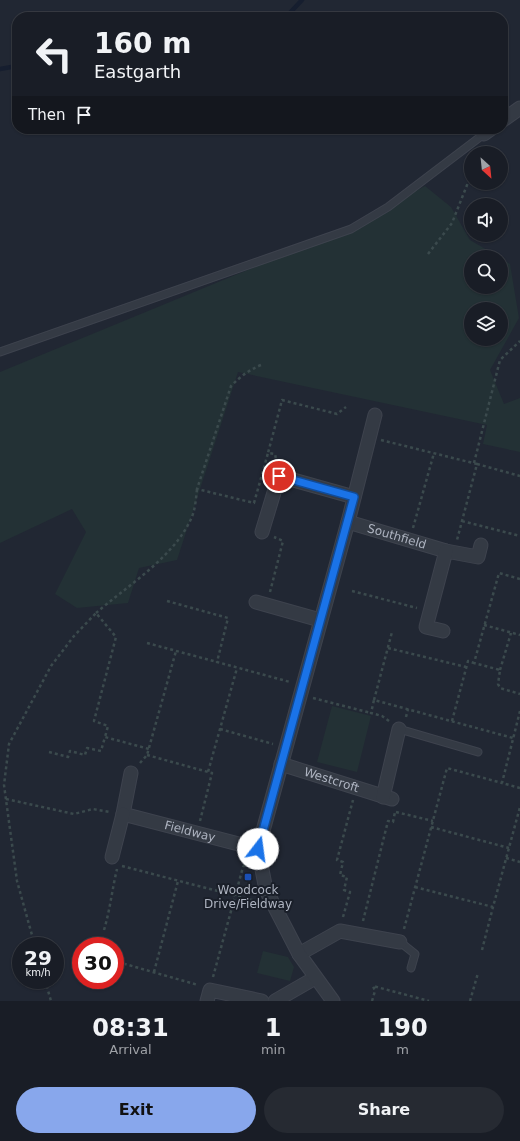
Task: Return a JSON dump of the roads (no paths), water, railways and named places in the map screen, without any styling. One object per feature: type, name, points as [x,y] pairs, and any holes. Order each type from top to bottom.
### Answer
[{"type":"street","points":[[508,116],[520,108]]},
{"type":"street","points":[[333,1001],[299,954],[272,903],[266,890],[258,849],[280,764],[348,522],[375,415]]},
{"type":"street","points":[[262,532],[279,476],[354,497]]},
{"type":"street","name":"Southfield","points":[[348,522],[449,552],[478,557],[481,545]]},
{"type":"street","points":[[443,631],[426,627],[449,552]]},
{"type":"street","points":[[261,603],[320,620]]},
{"type":"street","name":"Westcroft","points":[[280,764],[388,798],[400,729]]},
{"type":"street","points":[[112,857],[131,773]]},
{"type":"street","name":"Fieldway","points":[[122,814],[258,849]]},
{"type":"street","points":[[299,954],[340,930],[400,942]]},
{"type":"street","points":[[275,1001],[315,978]]},
{"type":"street","points":[[209,996],[262,1001]]},
{"type":"lane","points":[[0,352],[351,229],[388,207],[483,134]]},
{"type":"lane","points":[[400,729],[478,752]]},
{"type":"lane","points":[[400,942],[415,954],[411,968]]},
{"type":"waterway","points":[[291,12],[302,0]]},
{"type":"waterway","points":[[0,69],[12,67]]},
{"type":"place","name":"Woodcock Drive/Fieldway","points":[[248,877]]}]
